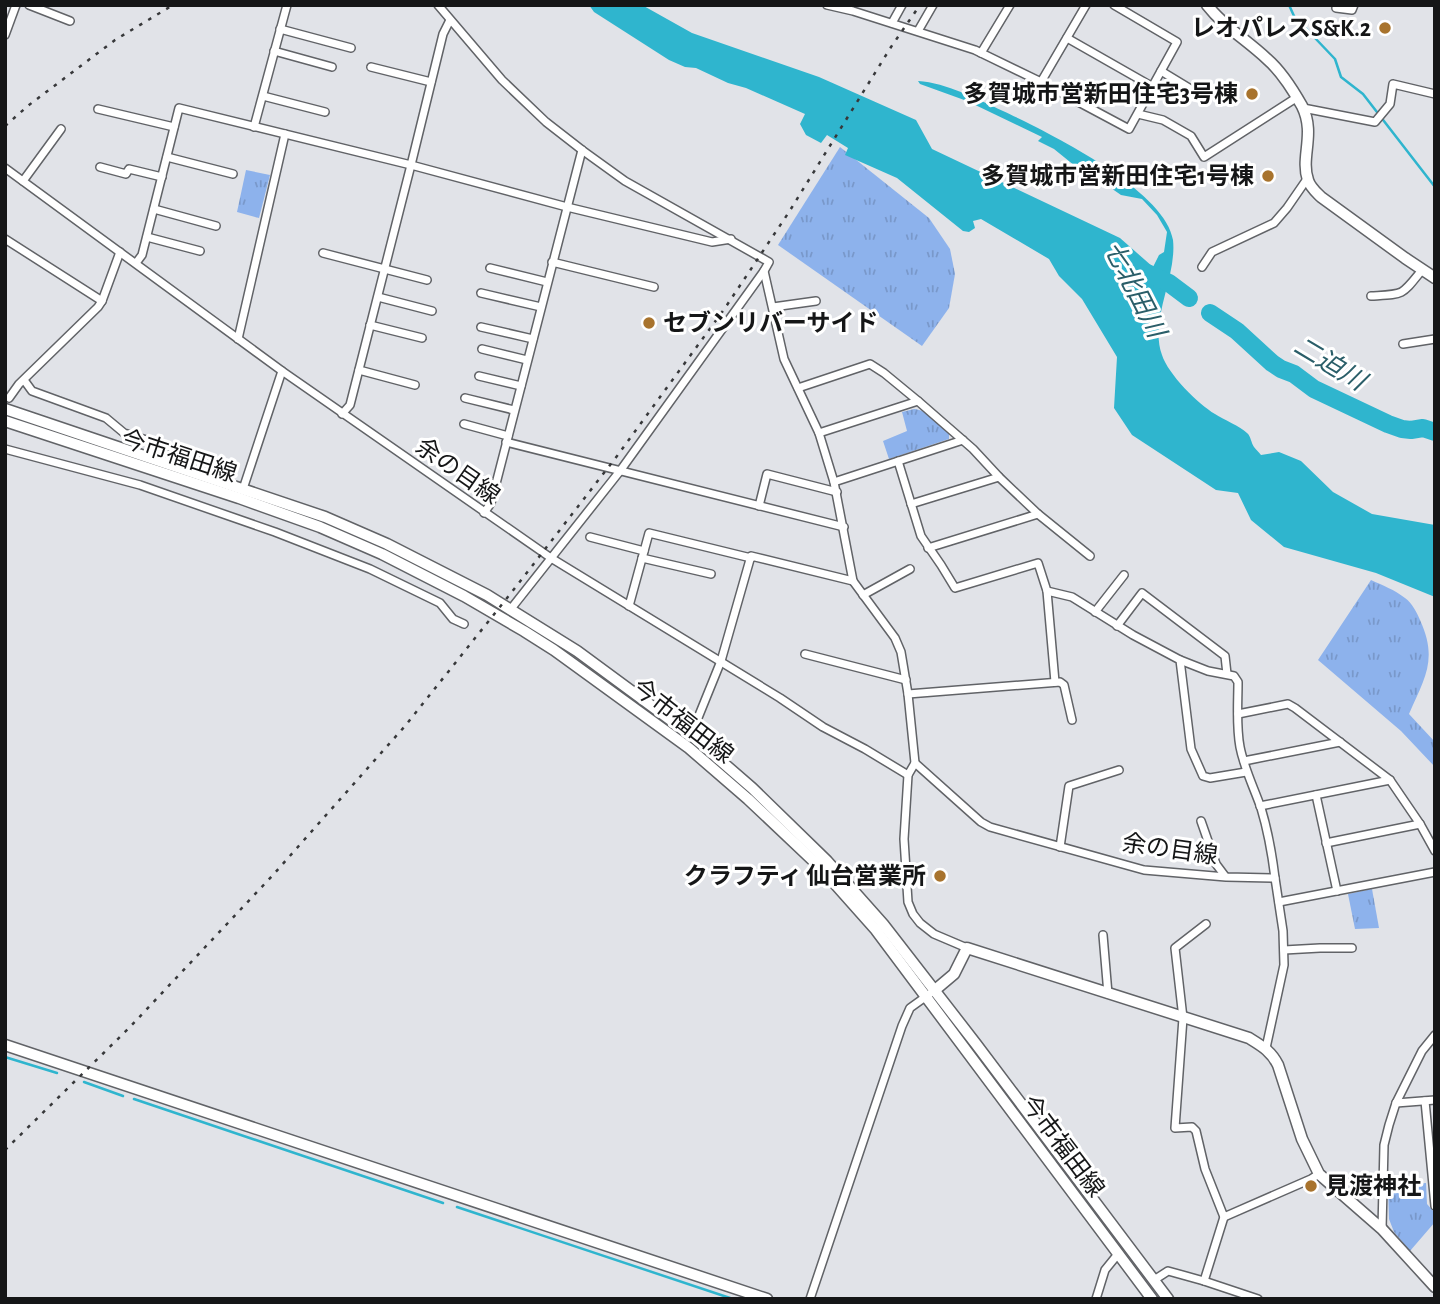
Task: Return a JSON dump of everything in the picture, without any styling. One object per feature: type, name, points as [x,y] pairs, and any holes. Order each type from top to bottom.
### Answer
[{"type":"main road","points":[[1209,8],[1223,24],[1275,66],[1303,108],[1308,125],[1306,165],[1307,179],[1311,187],[1321,197],[1435,278]]},
{"type":"main road","name":"今市福田線","points":[[8,397],[191,472],[325,517],[387,544],[487,595],[577,652],[691,735],[752,788],[827,861],[883,924],[1152,1299]]},
{"type":"main road","name":"今市福田線","points":[[5,421],[239,498],[320,527],[382,554],[464,596],[524,631],[688,748],[748,799],[828,876],[876,930],[930,993],[1168,1299]]},
{"type":"main road","points":[[930,993],[954,974],[967,948],[1249,1038],[1273,1055],[1302,1139],[1319,1174],[1382,1230],[1433,1281]]},
{"type":"main road","points":[[5,1045],[767,1299]]},
{"type":"street","points":[[5,35],[16,5]]},
{"type":"street","points":[[29,5],[70,21]]},
{"type":"street","points":[[254,127],[287,5]]},
{"type":"street","points":[[438,5],[502,80],[546,122],[582,150],[625,180],[769,262],[620,471],[510,610]]},
{"type":"street","points":[[827,5],[918,31],[981,53],[1129,129],[1177,42],[1114,5]]},
{"type":"street","points":[[892,23],[902,5]]},
{"type":"street","points":[[918,31],[933,5]]},
{"type":"street","points":[[981,53],[1010,5]]},
{"type":"street","points":[[1041,82],[1086,5]]},
{"type":"street","points":[[1336,8],[1352,10],[1354,5]]},
{"type":"street","points":[[346,410],[378,297],[443,34],[450,20]]},
{"type":"street","points":[[280,29],[351,48]]},
{"type":"street","points":[[1067,38],[1153,87]]},
{"type":"street","points":[[274,51],[332,67]]},
{"type":"street","points":[[371,67],[431,82]]},
{"type":"street","points":[[1161,71],[1189,88]]},
{"type":"street","points":[[1303,108],[1375,122],[1390,104],[1393,84],[1435,94]]},
{"type":"street","points":[[262,96],[325,112]]},
{"type":"street","points":[[1138,114],[1163,120],[1191,136],[1204,157],[1296,98]]},
{"type":"street","points":[[139,260],[179,108],[712,242],[731,239]]},
{"type":"street","points":[[98,109],[174,127]]},
{"type":"street","points":[[23,181],[61,129]]},
{"type":"street","points":[[239,333],[285,134]]},
{"type":"street","points":[[487,509],[582,150]]},
{"type":"street","points":[[167,157],[233,174]]},
{"type":"street","points":[[100,167],[127,174],[129,169],[162,177]]},
{"type":"street","name":"余の目線","points":[[5,168],[120,252],[139,260],[239,333],[282,371],[346,410],[487,509],[551,558],[721,661],[823,727],[912,769],[981,822],[990,827],[1144,870],[1275,878]]},
{"type":"street","points":[[1202,267],[1212,252],[1274,223],[1307,179]]},
{"type":"street","points":[[153,209],[216,226]]},
{"type":"street","points":[[147,237],[200,251]]},
{"type":"street","points":[[5,239],[102,301]]},
{"type":"street","points":[[8,397],[102,301],[120,252]]},
{"type":"street","points":[[323,253],[427,281]]},
{"type":"street","points":[[552,262],[654,287]]},
{"type":"street","points":[[490,268],[547,282]]},
{"type":"street","points":[[1371,296],[1400,294],[1422,270]]},
{"type":"street","points":[[764,271],[784,359],[819,433],[837,492],[853,581],[895,638],[901,652],[908,694],[912,769],[904,839],[908,902],[920,923],[934,934],[967,948]]},
{"type":"street","points":[[481,293],[541,307]]},
{"type":"street","points":[[378,297],[432,311]]},
{"type":"street","points":[[773,307],[816,301]]},
{"type":"street","points":[[370,325],[422,338]]},
{"type":"street","points":[[481,327],[533,339]]},
{"type":"street","points":[[1403,344],[1435,339]]},
{"type":"street","points":[[482,349],[527,360]]},
{"type":"street","points":[[798,388],[870,364],[963,440],[1038,513],[1090,556]]},
{"type":"street","points":[[359,370],[415,385]]},
{"type":"street","points":[[243,489],[282,371]]},
{"type":"street","points":[[479,376],[521,386]]},
{"type":"street","points":[[23,380],[32,391],[106,418],[124,433],[194,455],[191,472]]},
{"type":"street","points":[[465,398],[514,410]]},
{"type":"street","points":[[819,433],[918,401]]},
{"type":"street","points":[[464,424],[620,471],[844,527]]},
{"type":"street","points":[[834,482],[963,440]]},
{"type":"street","points":[[5,449],[140,485],[275,532],[370,569],[440,603],[453,619],[464,624]]},
{"type":"street","points":[[898,461],[921,536],[955,588],[1038,564],[1049,600],[1055,682]]},
{"type":"street","points":[[759,506],[767,474],[837,492]]},
{"type":"street","points":[[911,504],[999,477]]},
{"type":"street","points":[[928,548],[1038,513]]},
{"type":"street","points":[[629,606],[649,533],[853,581]]},
{"type":"street","points":[[590,537],[711,574]]},
{"type":"street","points":[[691,735],[721,661],[751,558]]},
{"type":"street","points":[[863,595],[910,569]]},
{"type":"street","points":[[1095,612],[1124,575]]},
{"type":"street","points":[[1047,591],[1072,597],[1117,626],[1180,660],[1208,671],[1234,676],[1238,682],[1238,736],[1270,841],[1284,950],[1284,965],[1266,1048]]},
{"type":"street","points":[[1117,626],[1142,593],[1225,656],[1227,674]]},
{"type":"street","points":[[805,654],[906,680]]},
{"type":"street","points":[[1180,660],[1191,750],[1203,776],[1210,778],[1247,772]]},
{"type":"street","points":[[908,694],[1055,682],[1063,685],[1073,720]]},
{"type":"street","points":[[1238,714],[1287,704],[1295,708],[1390,780],[1435,851]]},
{"type":"street","points":[[1244,761],[1340,742]]},
{"type":"street","points":[[1060,847],[1069,786],[1119,769]]},
{"type":"street","points":[[1260,806],[1390,780]]},
{"type":"street","points":[[1316,795],[1336,891]]},
{"type":"street","points":[[1201,821],[1216,864],[1226,877]]},
{"type":"street","points":[[1326,843],[1420,824]]},
{"type":"street","points":[[1279,902],[1435,872]]},
{"type":"street","points":[[1204,1281],[1224,1217],[1205,1169],[1196,1131],[1192,1127],[1175,1128],[1183,1018],[1175,948],[1206,925]]},
{"type":"street","points":[[1102,935],[1108,994]]},
{"type":"street","points":[[1284,950],[1352,948]]},
{"type":"street","points":[[810,1299],[902,1026],[910,1008],[930,993]]},
{"type":"street","points":[[1382,1230],[1384,1145],[1396,1103],[1422,1051],[1435,1035]]},
{"type":"street","points":[[1396,1103],[1435,1100]]},
{"type":"street","points":[[1425,1101],[1435,1206]]},
{"type":"street","points":[[1224,1217],[1311,1180],[1319,1174]]},
{"type":"street","points":[[1096,1299],[1105,1270],[1118,1254]]},
{"type":"street","points":[[1154,1280],[1168,1271],[1258,1299]]},
{"type":"green space","points":[[840,147],[929,218],[950,249],[955,274],[949,308],[922,346],[778,245]]},
{"type":"green space","points":[[246,170],[270,175],[259,218],[237,212]]},
{"type":"green space","points":[[914,409],[933,418],[949,433],[949,439],[889,459],[883,441],[907,431],[902,412]]},
{"type":"green space","points":[[1371,580],[1408,600],[1416,611],[1425,634],[1429,657],[1427,668],[1409,714],[1435,742],[1435,767],[1401,731],[1318,660]]},
{"type":"green space","points":[[1372,889],[1379,928],[1355,929],[1348,894]]},
{"type":"green space","points":[[1426,1183],[1427,1204],[1435,1213],[1435,1222],[1410,1251],[1394,1232],[1389,1219],[1388,1186]]},
{"type":"water","name":"七北田川","points":[[589,5],[642,5],[692,33],[819,77],[916,120],[932,149],[1120,238],[1153,267],[1159,255],[1164,252],[1167,232],[1157,215],[1142,199],[1121,195],[1080,170],[1054,149],[1038,141],[1042,137],[918,81],[951,88],[972,97],[1022,120],[1102,164],[1150,202],[1165,221],[1173,240],[1159,341],[1165,363],[1177,379],[1208,409],[1247,433],[1261,455],[1279,452],[1301,461],[1333,492],[1372,514],[1435,525],[1435,597],[1376,573],[1284,547],[1251,520],[1238,493],[1216,490],[1132,435],[1114,408],[1117,357],[1082,299],[1059,276],[1049,259],[981,219],[973,221],[975,228],[969,232],[963,231],[897,178],[845,155],[848,148],[827,135],[821,143],[806,135],[800,124],[805,114],[696,68],[685,67],[669,60],[594,12]]},
{"type":"waterway","points":[[1289,5],[1294,16],[1335,59],[1341,77],[1363,94],[1435,187]]},
{"type":"waterway","name":"二迫川","points":[[1147,273],[1169,283],[1189,298]]},
{"type":"waterway","name":"二迫川","points":[[1210,313],[1237,331],[1272,363],[1294,374],[1314,389],[1402,429],[1423,428],[1435,432]]},
{"type":"waterway","points":[[5,1057],[57,1073]]},
{"type":"waterway","points":[[84,1082],[123,1096]]},
{"type":"waterway","points":[[134,1099],[443,1203]]},
{"type":"waterway","points":[[457,1207],[733,1299]]},
{"type":"railway","points":[[5,126],[115,40],[173,5]]},
{"type":"railway","points":[[5,1150],[130,1027],[273,875],[405,726],[617,456],[725,308],[920,5]]},
{"type":"place","name":"レオパレスS&K.2","points":[[1385,28]]},
{"type":"place","name":"多賀城市営新田住宅3号棟","points":[[1252,94]]},
{"type":"place","name":"多賀城市営新田住宅1号棟","points":[[1268,176]]},
{"type":"place","name":"セブンリバーサイド","points":[[649,323]]},
{"type":"place","name":"クラフティ 仙台営業所","points":[[940,876]]},
{"type":"place","name":"見渡神社","points":[[1311,1186]]}]
